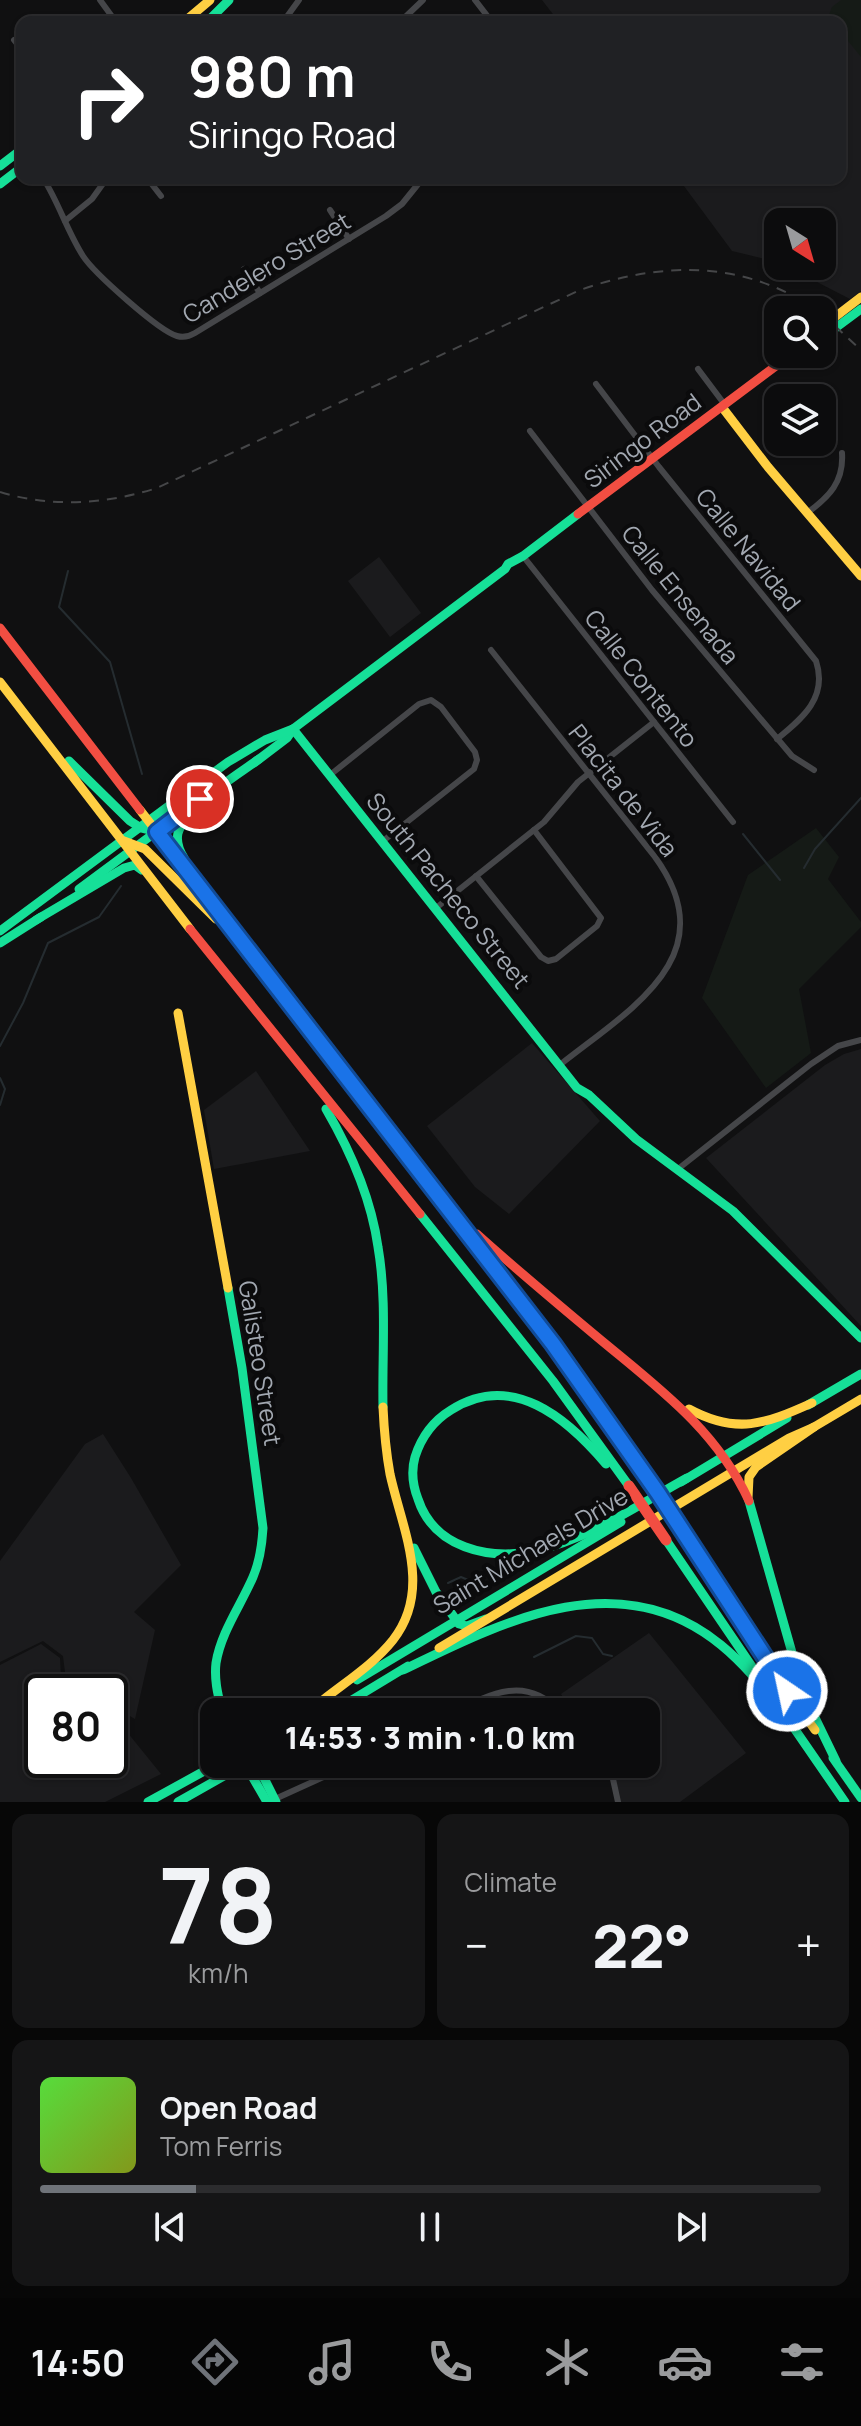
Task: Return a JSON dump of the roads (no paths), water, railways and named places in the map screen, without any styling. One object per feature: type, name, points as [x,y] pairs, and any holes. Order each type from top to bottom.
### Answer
[{"type":"main road","points":[[191,16],[210,0]]},
{"type":"main road","points":[[213,16],[229,0]]},
{"type":"main road","points":[[0,166],[16,154]]},
{"type":"main road","points":[[0,184],[16,172]]},
{"type":"main road","points":[[836,316],[861,297]]},
{"type":"main road","points":[[836,328],[861,309]]},
{"type":"main road","name":"Siringo Road","points":[[0,943],[36,920],[131,846],[144,824],[238,755],[293,729],[775,368]]},
{"type":"main road","points":[[724,406],[807,513],[857,562],[861,576]]},
{"type":"main road","points":[[0,628],[144,824]]},
{"type":"main road","points":[[0,682],[131,846],[150,875],[305,1075],[533,1353],[666,1540],[845,1802]]},
{"type":"main road","name":"Siringo Road","points":[[0,931],[157,832],[287,738],[293,729]]},
{"type":"main road","name":"South Pacheco Street","points":[[293,729],[572,1078],[583,1082],[589,1095],[636,1139],[741,1218],[861,1338]]},
{"type":"main road","points":[[40,733],[130,821],[144,824],[157,832],[431,1185],[553,1344],[646,1474],[770,1667],[861,1798]]},
{"type":"main road","points":[[217,909],[182,855],[177,838],[182,826],[200,807],[259,759]]},
{"type":"main road","points":[[131,846],[191,893],[257,961]]},
{"type":"main road","points":[[36,920],[127,867],[135,865],[150,875]]},
{"type":"main road","name":"Galisteo Street","points":[[178,1013],[242,1368],[264,1536],[258,1565],[220,1644],[214,1686],[218,1698]]},
{"type":"main road","points":[[305,1075],[351,1159],[366,1199],[377,1243],[383,1301],[384,1434],[390,1478],[414,1575],[413,1596],[406,1619],[385,1652],[326,1698]]},
{"type":"main road","points":[[431,1185],[495,1252],[656,1386],[705,1431],[724,1455],[748,1499],[804,1695],[836,1761]]},
{"type":"main road","name":"Saint Michaels Drive","points":[[326,1698],[861,1374]]},
{"type":"main road","points":[[656,1386],[697,1415],[727,1425],[760,1425],[812,1403]]},
{"type":"main road","points":[[627,1487],[584,1439],[556,1416],[522,1399],[499,1395],[467,1399],[441,1414],[423,1436],[413,1468],[418,1503],[435,1528],[460,1547],[497,1554],[537,1550],[584,1534],[687,1478]]},
{"type":"main road","name":"Saint Michaels Drive","points":[[356,1698],[789,1438],[861,1399]]},
{"type":"main road","points":[[748,1499],[749,1477],[756,1467],[814,1427]]},
{"type":"main road","points":[[403,1526],[426,1572],[456,1620],[467,1626],[486,1619]]},
{"type":"main road","points":[[403,1670],[498,1625],[539,1611],[574,1603],[630,1603],[689,1623],[713,1639],[749,1671],[779,1707]]},
{"type":"main road","points":[[148,1802],[200,1773]]},
{"type":"main road","points":[[178,1802],[220,1778]]},
{"type":"main road","points":[[256,1778],[273,1801]]},
{"type":"main road","points":[[263,1778],[273,1801]]},
{"type":"street","points":[[406,16],[423,0]]},
{"type":"street","points":[[475,0],[487,16]]},
{"type":"street","name":"Candelero Street","points":[[46,184],[84,258],[99,277],[169,332],[181,337],[195,333],[394,210],[418,184]]},
{"type":"street","points":[[65,221],[92,199],[103,184]]},
{"type":"street","points":[[152,184],[161,196]]},
{"type":"street","points":[[330,210],[349,239]]},
{"type":"street","points":[[244,269],[260,293]]},
{"type":"street","points":[[181,337],[181,347]]},
{"type":"street","points":[[698,369],[724,406]]},
{"type":"street","name":"Calle Navidad","points":[[596,384],[816,661],[820,682],[813,704],[800,720],[777,739]]},
{"type":"street","name":"Calle Ensenada","points":[[530,431],[652,590],[795,760],[814,770]]},
{"type":"street","points":[[807,513],[834,489],[843,470],[842,453]]},
{"type":"street","name":"Calle Contento","points":[[523,556],[733,822]]},
{"type":"street","name":"Placita de Vida","points":[[491,650],[667,876],[676,896],[679,927],[673,956],[653,989],[561,1064]]},
{"type":"street","points":[[330,775],[419,704],[431,700],[441,707],[475,752],[477,760],[474,769],[383,841]]},
{"type":"street","points":[[436,908],[548,819],[573,787],[654,722]]},
{"type":"street","points":[[476,876],[541,957],[548,961],[556,959],[597,926],[601,918],[534,830]]},
{"type":"street","points":[[678,1169],[811,1064],[838,1046],[861,1040]]},
{"type":"street","points":[[484,1698],[505,1690],[531,1693],[540,1698]]},
{"type":"street","points":[[273,1801],[322,1778]]},
{"type":"street","points":[[613,1778],[618,1802]]},
{"type":"waterway","points":[[68,571],[59,607],[110,662],[142,774]]},
{"type":"waterway","points":[[804,868],[815,849],[861,798]]},
{"type":"waterway","points":[[743,834],[780,880]]},
{"type":"waterway","points":[[0,1046],[23,1003],[48,943],[99,917],[121,886]]},
{"type":"waterway","points":[[0,1078],[5,1089],[0,1105]]},
{"type":"waterway","points":[[448,1583],[461,1577],[485,1587],[498,1578]]},
{"type":"waterway","points":[[534,1657],[576,1636],[592,1638],[603,1654],[612,1656]]},
{"type":"railway","points":[[0,492],[39,500],[79,502],[118,498],[157,488],[580,290],[610,281],[640,274],[701,270],[760,281],[793,296]]},
{"type":"railway","points":[[836,327],[861,350]]}]
